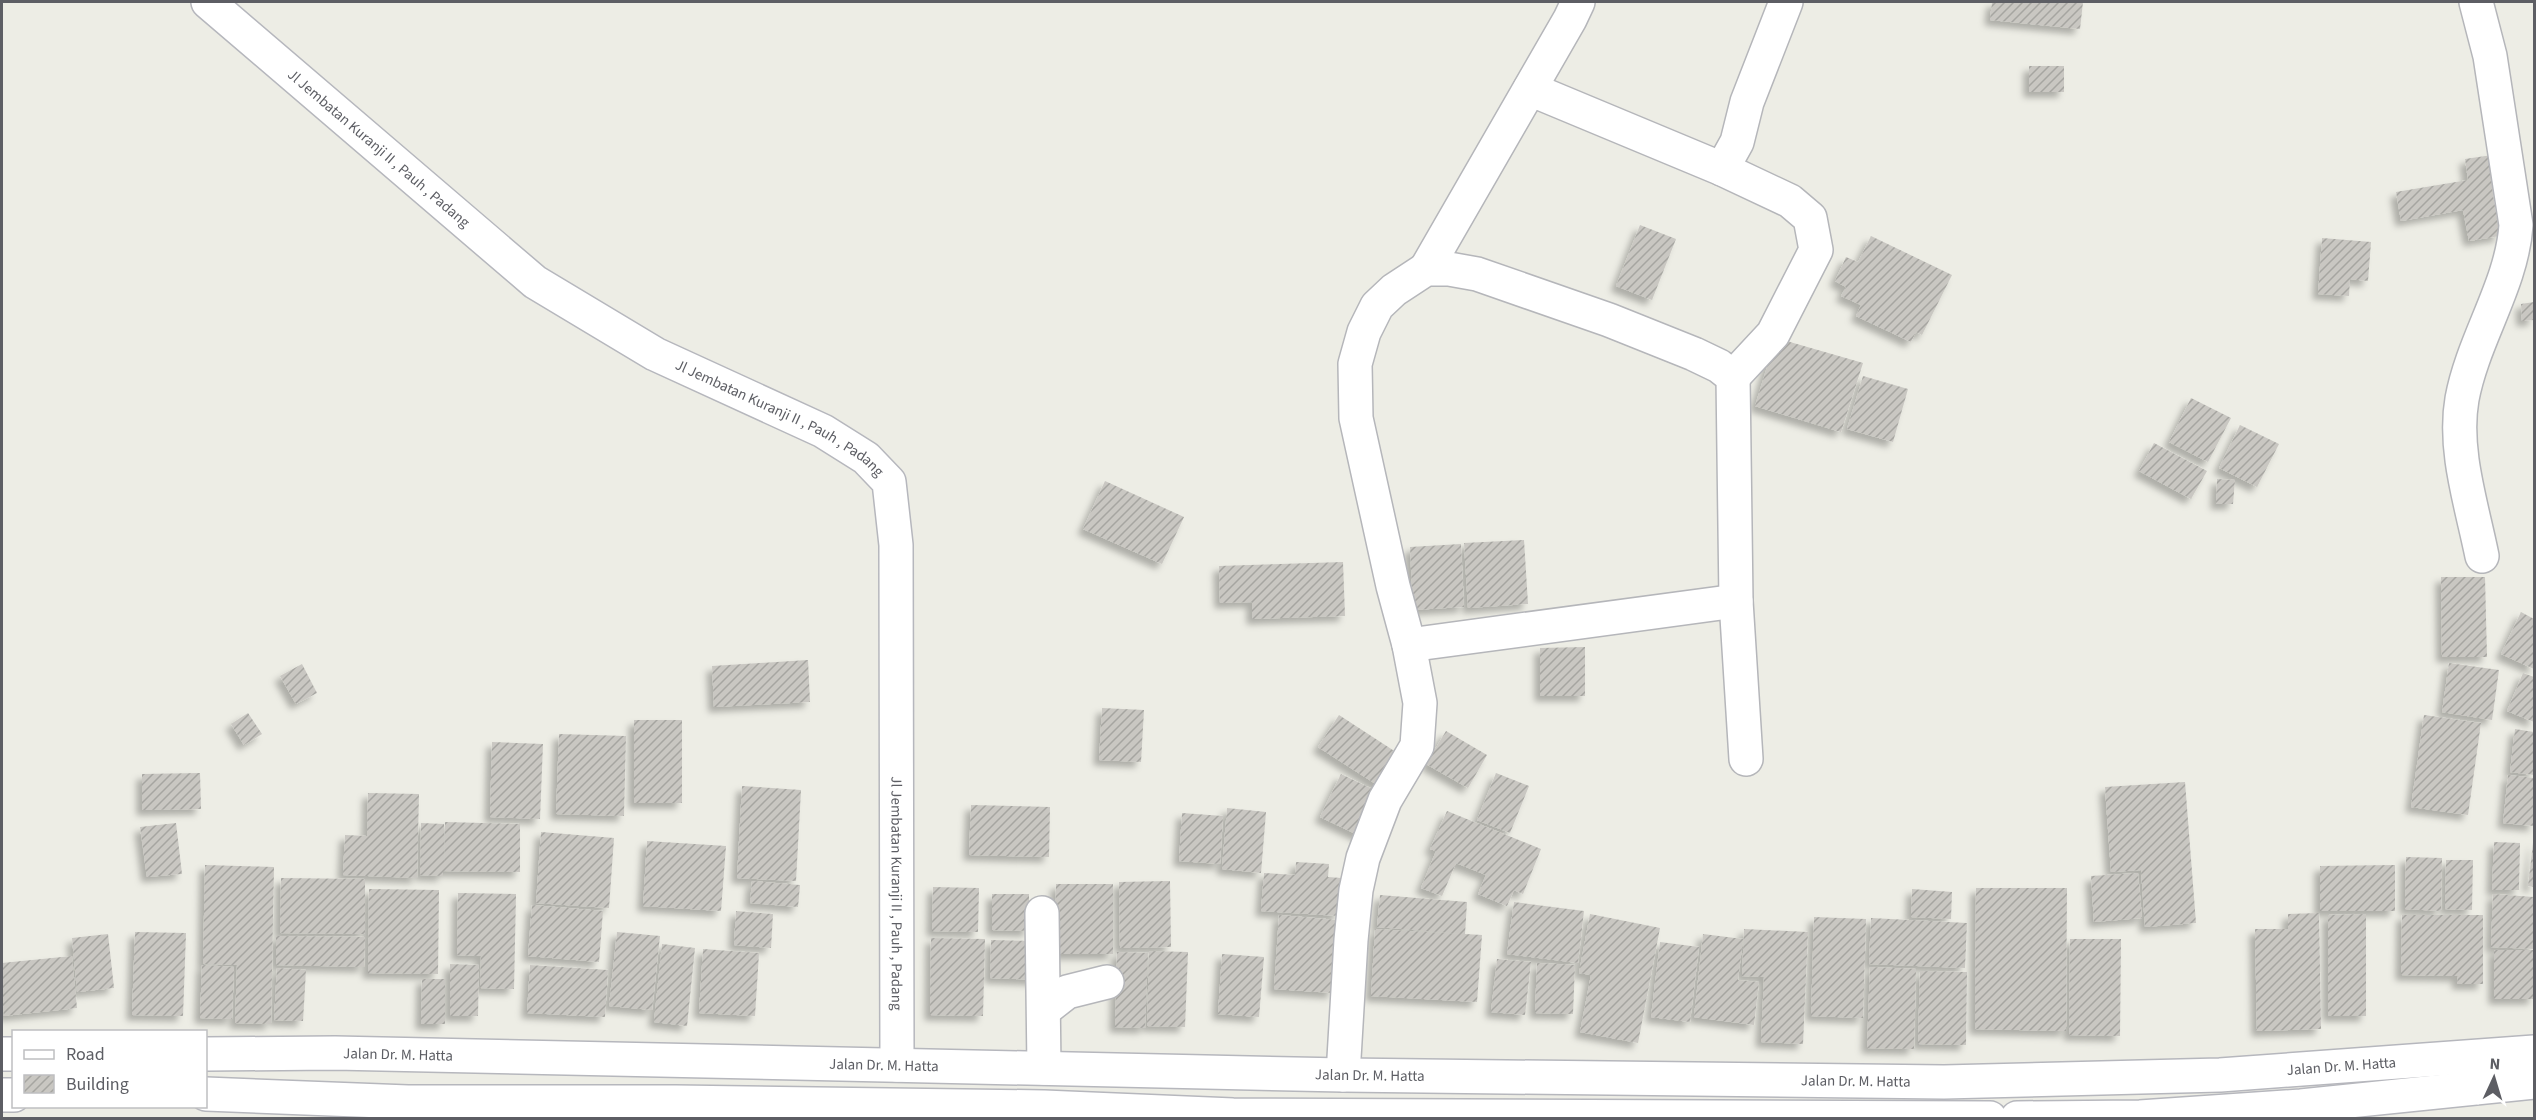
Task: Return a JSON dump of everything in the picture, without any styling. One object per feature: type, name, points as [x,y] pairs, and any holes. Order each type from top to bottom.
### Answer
[{"type":"street","name":"Jl Jembatan Kuranji II , Pauh , Padang","points":[[208,2],[536,282],[655,354],[823,431],[866,458],[889,482],[896,545],[897,1065]]},
{"type":"street","points":[[1343,1075],[1356,890],[1363,858],[1385,800],[1417,746],[1420,703],[1409,645],[1393,586],[1356,418],[1355,364],[1364,332],[1377,306],[1394,290],[1426,269],[1578,2]]},
{"type":"street","points":[[1722,169],[1737,142],[1748,102],[1786,2]]},
{"type":"street","points":[[2476,2],[2492,67],[2516,225],[2515,245],[2522,260],[2480,339],[2462,400],[2460,446],[2482,556]]},
{"type":"street","points":[[1530,89],[1722,169],[1790,201],[1809,218],[1816,250],[1773,334],[1733,377],[1736,601],[1746,759]]},
{"type":"street","points":[[1426,269],[1449,269],[1478,274],[1609,320],[1694,354],[1719,366],[1733,377]]},
{"type":"street","points":[[1409,645],[1736,601]]},
{"type":"street","points":[[1042,913],[1044,1068]]},
{"type":"street","points":[[1044,1010],[1067,992],[1107,982]]},
{"type":"street","name":"Jalan Dr. M. Hatta","points":[[207,1054],[335,1053],[1343,1075],[1944,1082],[2255,1072],[2535,1052]]},
{"type":"street","points":[[2164,1076],[2165,1115]]},
{"type":"street","points":[[2017,1119],[2165,1115],[2301,1106],[2535,1082]]},
{"type":"street","points":[[207,1094],[408,1110],[676,1102],[1043,1113],[1990,1119]]},
{"type":"building","points":[[1992,2],[2083,2],[2080,29],[1990,20]]},
{"type":"building","points":[[2029,66],[2064,66],[2064,92],[2029,92]]},
{"type":"building","points":[[2499,154],[2504,186],[2492,188],[2500,236],[2469,241],[2463,210],[2401,221],[2396,192],[2468,180],[2465,159]]},
{"type":"building","points":[[1640,225],[1676,239],[1652,300],[1616,286]]},
{"type":"building","points":[[1871,236],[1952,275],[1922,335],[1916,332],[1911,342],[1856,316],[1861,305],[1841,296],[1846,287],[1835,281],[1846,257],[1858,262]]},
{"type":"building","points":[[2322,238],[2371,242],[2368,281],[2350,279],[2349,296],[2318,294]]},
{"type":"building","points":[[2534,302],[2534,320],[2522,321],[2521,304]]},
{"type":"building","points":[[1776,338],[1863,363],[1841,432],[1755,406]]},
{"type":"building","points":[[1863,376],[1908,389],[1893,442],[1847,429]]},
{"type":"building","points":[[2191,398],[2231,418],[2208,462],[2169,442]]},
{"type":"building","points":[[2240,425],[2279,444],[2257,487],[2219,468]]},
{"type":"building","points":[[2154,443],[2207,471],[2191,499],[2139,471]]},
{"type":"building","points":[[2217,479],[2235,480],[2233,504],[2216,504]]},
{"type":"building","points":[[1105,481],[1184,517],[1162,564],[1083,529]]},
{"type":"building","points":[[1524,540],[1528,604],[1468,608],[1464,543]]},
{"type":"building","points":[[1461,544],[1464,607],[1413,610],[1410,547]]},
{"type":"building","points":[[1343,562],[1345,616],[1252,619],[1252,602],[1220,603],[1219,566]]},
{"type":"building","points":[[2441,577],[2485,577],[2487,657],[2442,657]]},
{"type":"building","points":[[2521,612],[2534,619],[2534,669],[2501,654]]},
{"type":"building","points":[[1585,647],[1585,696],[1540,696],[1540,648]]},
{"type":"building","points":[[808,660],[810,702],[714,707],[712,666]]},
{"type":"building","points":[[2449,663],[2499,670],[2492,720],[2442,712]]},
{"type":"building","points":[[302,664],[317,693],[296,704],[280,676]]},
{"type":"building","points":[[2523,673],[2534,677],[2534,722],[2507,711]]},
{"type":"building","points":[[1102,708],[1144,710],[1141,762],[1099,760]]},
{"type":"building","points":[[248,713],[262,734],[244,745],[231,724]]},
{"type":"building","points":[[1339,715],[1402,756],[1382,788],[1318,747]]},
{"type":"building","points":[[2424,715],[2481,723],[2468,815],[2411,807]]},
{"type":"building","points":[[634,720],[682,720],[682,803],[634,803]]},
{"type":"building","points":[[2515,729],[2534,732],[2534,775],[2510,772]]},
{"type":"building","points":[[1446,731],[1487,755],[1468,788],[1426,764]]},
{"type":"building","points":[[559,734],[626,736],[624,816],[556,814]]},
{"type":"building","points":[[492,742],[543,744],[540,819],[490,817]]},
{"type":"building","points":[[200,773],[201,809],[142,810],[142,774]]},
{"type":"building","points":[[1496,773],[1529,786],[1510,833],[1477,820]]},
{"type":"building","points":[[1341,774],[1383,794],[1362,837],[1320,817]]},
{"type":"building","points":[[2508,775],[2534,778],[2534,826],[2503,823]]},
{"type":"building","points":[[2185,782],[2196,923],[2145,927],[2141,870],[2111,872],[2105,787]]},
{"type":"building","points":[[742,786],[801,790],[796,881],[737,878]]},
{"type":"building","points":[[368,793],[419,794],[417,878],[343,875],[345,835],[367,836]]},
{"type":"building","points":[[971,805],[1050,807],[1049,857],[969,855]]},
{"type":"building","points":[[1227,808],[1266,812],[1261,873],[1222,869]]},
{"type":"building","points":[[1447,811],[1541,849],[1523,894],[1514,890],[1507,906],[1478,894],[1486,875],[1456,863],[1442,896],[1421,888],[1436,851],[1430,849]]},
{"type":"building","points":[[1182,813],[1223,816],[1220,864],[1179,861]]},
{"type":"building","points":[[445,822],[520,824],[520,872],[443,871],[443,876],[420,875],[421,823],[444,824],[444,867]]},
{"type":"building","points":[[176,823],[182,874],[147,877],[140,827]]},
{"type":"building","points":[[541,832],[614,838],[609,908],[536,903]]},
{"type":"building","points":[[647,841],[726,846],[721,911],[643,906]]},
{"type":"building","points":[[2494,842],[2520,843],[2519,890],[2492,890]]},
{"type":"building","points":[[2534,843],[2534,887],[2528,886]]},
{"type":"building","points":[[2406,857],[2442,858],[2441,911],[2405,909]]},
{"type":"building","points":[[2446,860],[2473,860],[2472,910],[2445,909]]},
{"type":"building","points":[[1296,862],[1329,864],[1328,877],[1341,878],[1339,916],[1261,911],[1264,873],[1295,875]]},
{"type":"building","points":[[205,865],[274,867],[271,1024],[235,1023],[237,965],[203,964]]},
{"type":"building","points":[[2395,865],[2395,911],[2320,911],[2320,866]]},
{"type":"building","points":[[2138,873],[2142,918],[2094,922],[2091,876]]},
{"type":"building","points":[[281,878],[365,879],[365,934],[280,933]]},
{"type":"building","points":[[752,881],[800,885],[798,907],[750,903]]},
{"type":"building","points":[[1170,881],[1171,947],[1120,948],[1119,882]]},
{"type":"building","points":[[1056,884],[1113,884],[1113,954],[1055,954]]},
{"type":"building","points":[[933,887],[979,888],[978,932],[932,931]]},
{"type":"building","points":[[1976,888],[2067,888],[2066,1031],[1975,1029]]},
{"type":"building","points":[[369,889],[439,890],[438,974],[368,973]]},
{"type":"building","points":[[1912,889],[1952,892],[1951,919],[1911,917]]},
{"type":"building","points":[[458,893],[516,894],[514,989],[480,988],[481,956],[457,955]]},
{"type":"building","points":[[992,894],[1029,894],[1029,931],[992,930]]},
{"type":"building","points":[[2493,894],[2534,897],[2534,949],[2491,947]]},
{"type":"building","points":[[1380,895],[1467,902],[1465,934],[1482,935],[1477,1002],[1371,996],[1375,929],[1462,934],[1377,927]]},
{"type":"building","points":[[1514,902],[1584,911],[1578,963],[1507,954]]},
{"type":"building","points":[[532,905],[603,911],[599,962],[528,956]]},
{"type":"building","points":[[736,911],[773,914],[771,948],[734,945]]},
{"type":"building","points":[[2319,913],[2321,1029],[2257,1031],[2255,929],[2288,929],[2288,914]]},
{"type":"building","points":[[1590,914],[1660,928],[1638,1043],[1580,1032],[1591,975],[1579,973]]},
{"type":"building","points":[[2366,914],[2366,1016],[2328,1016],[2328,915]]},
{"type":"building","points":[[1279,915],[1338,920],[1333,993],[1274,989]]},
{"type":"building","points":[[2402,915],[2483,915],[2483,984],[2457,984],[2458,976],[2401,975]]},
{"type":"building","points":[[1814,917],[1866,919],[1863,1018],[1811,1016]]},
{"type":"building","points":[[1871,918],[1967,923],[1965,968],[1869,964]]},
{"type":"building","points":[[1744,929],[1808,932],[1803,1044],[1761,1042],[1764,977],[1742,976]]},
{"type":"building","points":[[135,932],[186,933],[183,1016],[132,1015]]},
{"type":"building","points":[[617,932],[660,936],[652,1010],[609,1006]]},
{"type":"building","points":[[108,934],[114,988],[77,992],[72,938]]},
{"type":"building","points":[[1703,934],[1743,939],[1738,980],[1759,982],[1754,1025],[1694,1017]]},
{"type":"building","points":[[276,936],[365,937],[364,967],[276,965]]},
{"type":"building","points":[[931,938],[985,939],[983,1016],[930,1015]]},
{"type":"building","points":[[2070,939],[2121,939],[2120,1036],[2069,1035]]},
{"type":"building","points":[[991,940],[1040,941],[1039,980],[990,978]]},
{"type":"building","points":[[1660,942],[1699,947],[1690,1022],[1651,1017]]},
{"type":"building","points":[[662,944],[695,948],[687,1026],[654,1022]]},
{"type":"building","points":[[703,949],[759,953],[755,1016],[699,1013]]},
{"type":"building","points":[[2494,950],[2534,950],[2534,999],[2494,999]]},
{"type":"building","points":[[1149,951],[1188,952],[1185,1027],[1147,1026]]},
{"type":"building","points":[[1117,952],[1148,953],[1145,1028],[1115,1027]]},
{"type":"building","points":[[1222,954],[1264,957],[1259,1017],[1218,1014]]},
{"type":"building","points":[[72,956],[77,1008],[4,1016],[2,963]]},
{"type":"building","points":[[1497,959],[1531,962],[1525,1015],[1491,1012]]},
{"type":"building","points":[[1537,963],[1575,965],[1573,1014],[1535,1013]]},
{"type":"building","points":[[450,964],[479,965],[478,1016],[450,1016]]},
{"type":"building","points":[[202,965],[234,967],[232,1019],[200,1018]]},
{"type":"building","points":[[530,965],[608,970],[605,1017],[527,1013]]},
{"type":"building","points":[[1870,967],[1916,969],[1914,1049],[1867,1048]]},
{"type":"building","points":[[277,968],[306,970],[303,1021],[274,1020]]},
{"type":"building","points":[[1920,971],[1967,972],[1966,1045],[1918,1044]]},
{"type":"building","points":[[422,979],[445,979],[445,1024],[421,1024]]}]
